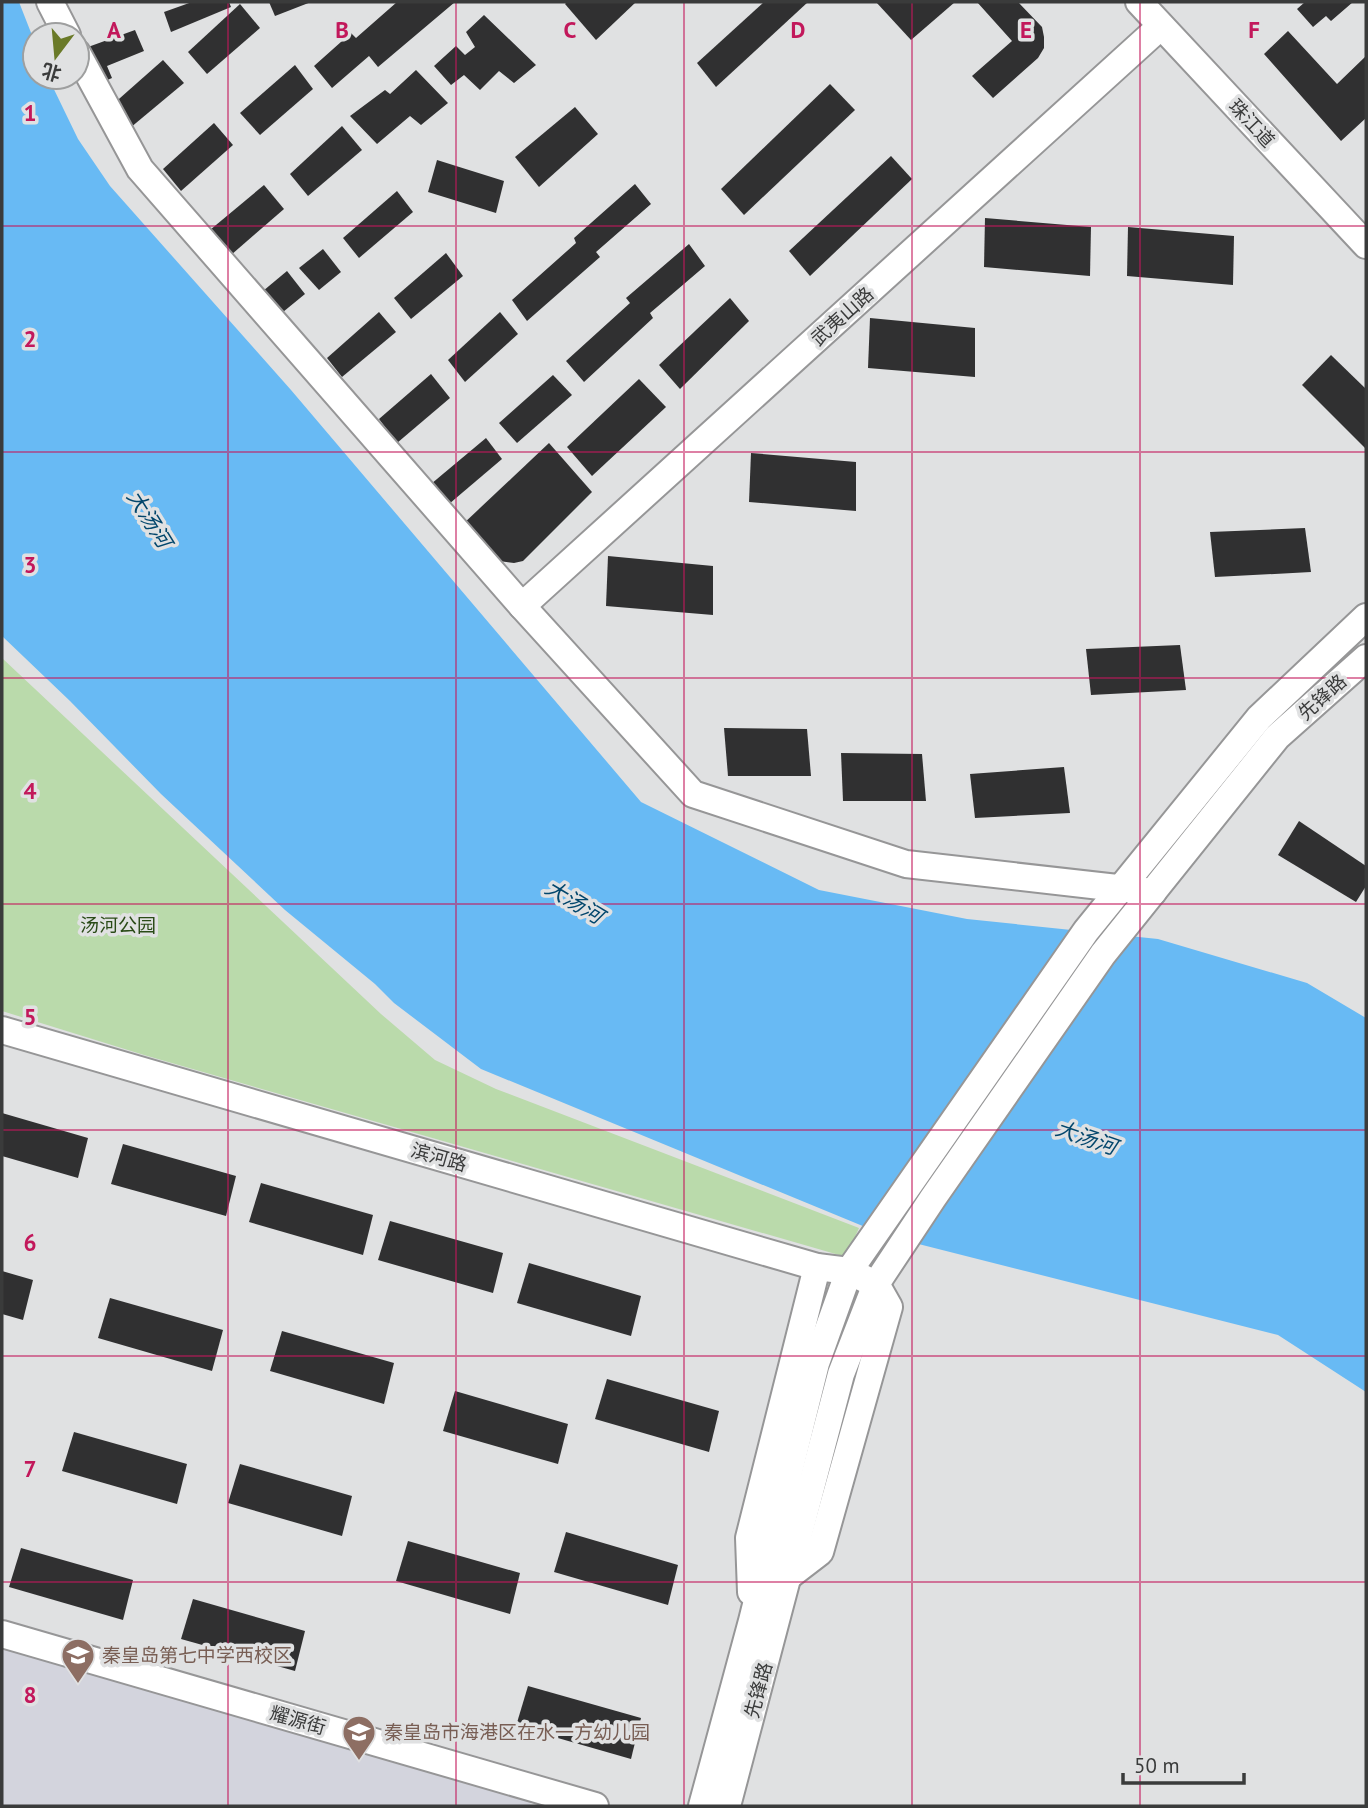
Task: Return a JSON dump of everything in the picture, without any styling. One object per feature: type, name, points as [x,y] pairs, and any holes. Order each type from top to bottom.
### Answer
[{"type":"street","name":"珠江道","points":[[1139,2],[1366,245]]},
{"type":"street","points":[[54,3],[61,21]]},
{"type":"street","name":"武夷山路","points":[[522,606],[1161,26]]},
{"type":"street","points":[[91,79],[140,169],[522,606],[693,794],[906,864],[1153,892]]},
{"type":"street","points":[[702,1806],[752,1621],[816,1363],[849,1271],[1086,931],[1258,719],[1366,617]]},
{"type":"street","name":"先锋路","points":[[727,1806],[841,1374],[876,1284],[940,1187],[1103,954],[1278,737],[1366,658]]},
{"type":"street","name":"滨河路","points":[[2,1030],[817,1268],[849,1271],[876,1284]]},
{"type":"street","points":[[752,1621],[749,1538],[817,1268]]},
{"type":"street","name":"耀源街","points":[[2,1634],[595,1806]]},
{"type":"shaded area","name":"秦皇岛第七中学西校区","points":[[2,1641],[533,1794],[530,1806],[2,1806]]},
{"type":"green space","name":"汤河公园","points":[[2,658],[381,1014],[435,1060],[496,1089],[859,1228],[846,1257],[144,1055],[2,1011]]},
{"type":"water","name":"大汤河","points":[[2,2],[19,2],[26,21],[21,21],[21,91],[55,91],[78,139],[110,186],[291,390],[641,802],[819,890],[967,919],[1158,939],[1307,983],[1366,1018],[1366,1392],[1278,1335],[887,1236],[481,1069],[394,1003],[375,984],[285,910],[161,794],[2,636]]},
{"type":"building","points":[[192,2],[229,2],[231,7],[171,32],[164,12]]},
{"type":"building","points":[[269,2],[311,2],[275,16]]},
{"type":"building","points":[[397,2],[455,2],[378,67],[369,56],[332,88],[314,66],[351,33],[356,38]]},
{"type":"building","points":[[636,2],[596,40],[565,4]]},
{"type":"building","points":[[764,2],[808,2],[716,87],[697,63]]},
{"type":"building","points":[[876,2],[955,2],[911,40]]},
{"type":"building","points":[[977,2],[1018,2],[1042,27],[1044,37],[1044,48],[1038,58],[993,98],[972,76],[1012,41]]},
{"type":"building","points":[[1305,2],[1353,2],[1331,21],[1326,16],[1313,27],[1297,9]]},
{"type":"building","points":[[240,4],[260,28],[207,74],[188,52]]},
{"type":"building","points":[[484,15],[536,65],[514,83],[499,71],[480,90],[464,75],[451,85],[434,66],[456,46],[465,55],[475,47],[466,32]]},
{"type":"building","points":[[135,30],[144,51],[107,66],[112,78],[91,87],[91,46]]},
{"type":"building","points":[[1288,31],[1337,84],[1366,56],[1366,118],[1341,141],[1264,54]]},
{"type":"building","points":[[163,60],[184,83],[130,128],[111,106]]},
{"type":"building","points":[[295,65],[313,89],[260,135],[240,113]]},
{"type":"building","points":[[416,70],[448,103],[421,125],[410,116],[377,144],[350,116],[385,90],[390,94]]},
{"type":"building","points":[[830,84],[855,110],[744,215],[721,189]]},
{"type":"building","points":[[575,107],[598,134],[539,187],[515,157]]},
{"type":"building","points":[[214,123],[233,145],[181,191],[163,169]]},
{"type":"building","points":[[342,126],[362,150],[308,196],[290,174]]},
{"type":"building","points":[[891,156],[912,179],[810,276],[789,251]]},
{"type":"building","points":[[437,160],[504,181],[496,213],[428,192]]},
{"type":"building","points":[[635,184],[651,204],[596,252],[600,257],[527,321],[512,300],[576,243],[574,238]]},
{"type":"building","points":[[264,185],[284,209],[231,255],[210,230]]},
{"type":"building","points":[[397,191],[413,212],[359,258],[343,238]]},
{"type":"building","points":[[985,218],[1091,227],[1090,276],[984,267]]},
{"type":"building","points":[[1128,227],[1234,236],[1233,285],[1127,276]]},
{"type":"building","points":[[689,244],[705,266],[650,313],[653,318],[584,382],[566,361],[630,303],[626,298]]},
{"type":"building","points":[[323,249],[341,272],[319,290],[299,268]]},
{"type":"building","points":[[446,253],[463,276],[411,319],[394,298]]},
{"type":"building","points":[[287,271],[305,294],[283,312],[263,291]]},
{"type":"building","points":[[730,298],[749,321],[680,389],[659,365]]},
{"type":"building","points":[[379,312],[396,332],[342,377],[327,358]]},
{"type":"building","points":[[500,312],[518,334],[465,382],[448,360]]},
{"type":"building","points":[[870,318],[975,328],[975,377],[868,368]]},
{"type":"building","points":[[1331,355],[1366,389],[1366,449],[1302,385]]},
{"type":"building","points":[[431,374],[450,398],[397,443],[379,419]]},
{"type":"building","points":[[553,375],[572,395],[517,443],[499,423]]},
{"type":"building","points":[[639,379],[666,407],[592,476],[567,447]]},
{"type":"building","points":[[486,438],[502,459],[449,504],[431,484]]},
{"type":"building","points":[[549,443],[592,492],[523,561],[499,561],[462,525]]},
{"type":"building","points":[[751,453],[856,462],[856,511],[749,502]]},
{"type":"building","points":[[1305,528],[1311,572],[1215,577],[1210,532]]},
{"type":"building","points":[[608,556],[713,566],[713,615],[606,606]]},
{"type":"building","points":[[1180,645],[1186,690],[1091,695],[1086,649]]},
{"type":"building","points":[[724,728],[807,729],[811,776],[728,776]]},
{"type":"building","points":[[841,753],[922,754],[926,801],[843,801]]},
{"type":"building","points":[[1064,767],[1070,813],[975,818],[970,774]]},
{"type":"building","points":[[1299,821],[1366,866],[1366,886],[1356,902],[1278,855]]},
{"type":"building","points":[[2,1113],[88,1138],[78,1178],[2,1156]]},
{"type":"building","points":[[123,1144],[236,1176],[226,1216],[111,1184]]},
{"type":"building","points":[[261,1183],[373,1215],[363,1255],[249,1222]]},
{"type":"building","points":[[390,1221],[503,1253],[493,1293],[378,1260]]},
{"type":"building","points":[[529,1263],[641,1296],[631,1336],[517,1303]]},
{"type":"building","points":[[2,1271],[33,1280],[23,1320],[2,1314]]},
{"type":"building","points":[[110,1298],[223,1330],[212,1371],[98,1338]]},
{"type":"building","points":[[282,1331],[394,1363],[384,1404],[270,1371]]},
{"type":"building","points":[[607,1379],[719,1411],[709,1452],[595,1419]]},
{"type":"building","points":[[455,1391],[568,1424],[558,1464],[443,1431]]},
{"type":"building","points":[[74,1432],[187,1464],[177,1504],[62,1471]]},
{"type":"building","points":[[240,1464],[352,1496],[342,1536],[228,1503]]},
{"type":"building","points":[[566,1532],[678,1565],[668,1605],[554,1572]]},
{"type":"building","points":[[408,1541],[520,1573],[510,1614],[396,1581]]},
{"type":"building","points":[[21,1548],[133,1580],[123,1620],[9,1587]]},
{"type":"building","points":[[193,1599],[305,1631],[295,1671],[181,1639]]},
{"type":"building","points":[[528,1686],[641,1718],[631,1759],[516,1726]]},
{"type":"place","name":"秦皇岛第七中学西校区","points":[[78,1685]]},
{"type":"place","name":"秦皇岛市海港区在水一方幼儿园","points":[[359,1762]]}]
